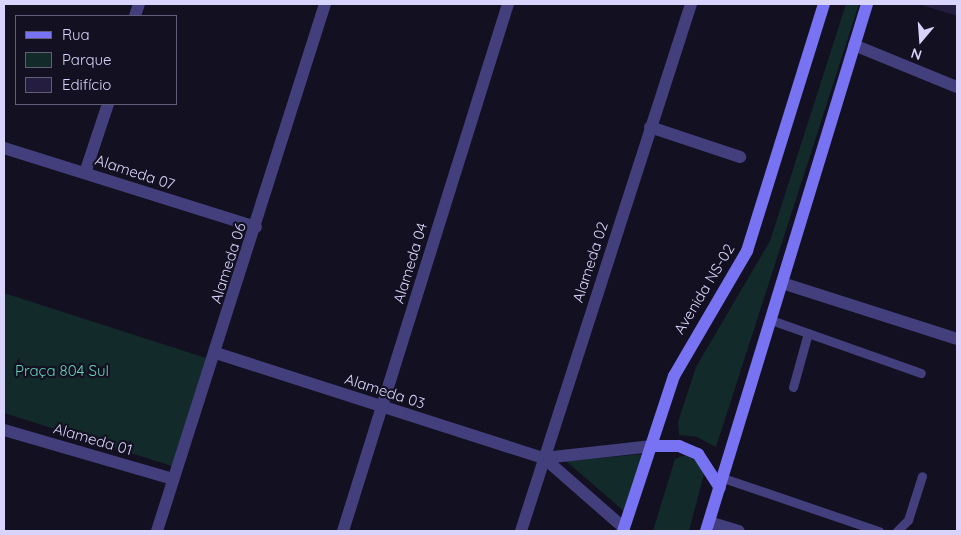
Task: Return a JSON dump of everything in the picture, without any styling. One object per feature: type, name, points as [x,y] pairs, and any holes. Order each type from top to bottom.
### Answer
[{"type":"street","name":"Alameda 06","points":[[156,531],[216,353],[325,4]]},
{"type":"street","name":"Alameda 04","points":[[343,531],[508,4]]},
{"type":"street","name":"Alameda 02","points":[[521,531],[690,4]]},
{"type":"street","name":"Avenida NS-02","points":[[626,530],[674,376],[747,251],[824,4]]},
{"type":"street","points":[[739,531],[708,526],[867,4]]},
{"type":"street","points":[[854,45],[957,88]]},
{"type":"street","points":[[86,173],[108,105]]},
{"type":"street","points":[[650,127],[740,157]]},
{"type":"street","name":"Alameda 07","points":[[4,148],[256,228]]},
{"type":"street","points":[[782,283],[957,340]]},
{"type":"street","name":"Alameda 03","points":[[216,353],[381,408],[544,458],[652,446]]},
{"type":"street","name":"Alameda 01","points":[[5,433],[173,479]]},
{"type":"street","points":[[652,446],[678,446],[698,454],[722,483]]},
{"type":"street","name":"Alameda 03","points":[[544,458],[626,530]]},
{"type":"lane","points":[[771,320],[921,373]]},
{"type":"lane","points":[[793,387],[808,333]]},
{"type":"lane","points":[[897,531],[908,520],[922,476]]},
{"type":"lane","points":[[722,483],[879,531]]},
{"type":"green space","points":[[846,4],[859,4],[716,447],[697,437],[679,435],[678,422],[696,367],[770,241]]},
{"type":"green space","name":"Praça 804 Sul","points":[[4,293],[206,358],[172,466],[4,413]]},
{"type":"green space","points":[[644,454],[625,512],[566,461]]},
{"type":"green space","points":[[688,454],[705,470],[689,531],[653,531],[675,459]]},
{"type":"building","points":[[919,4],[957,4],[957,16]]}]
